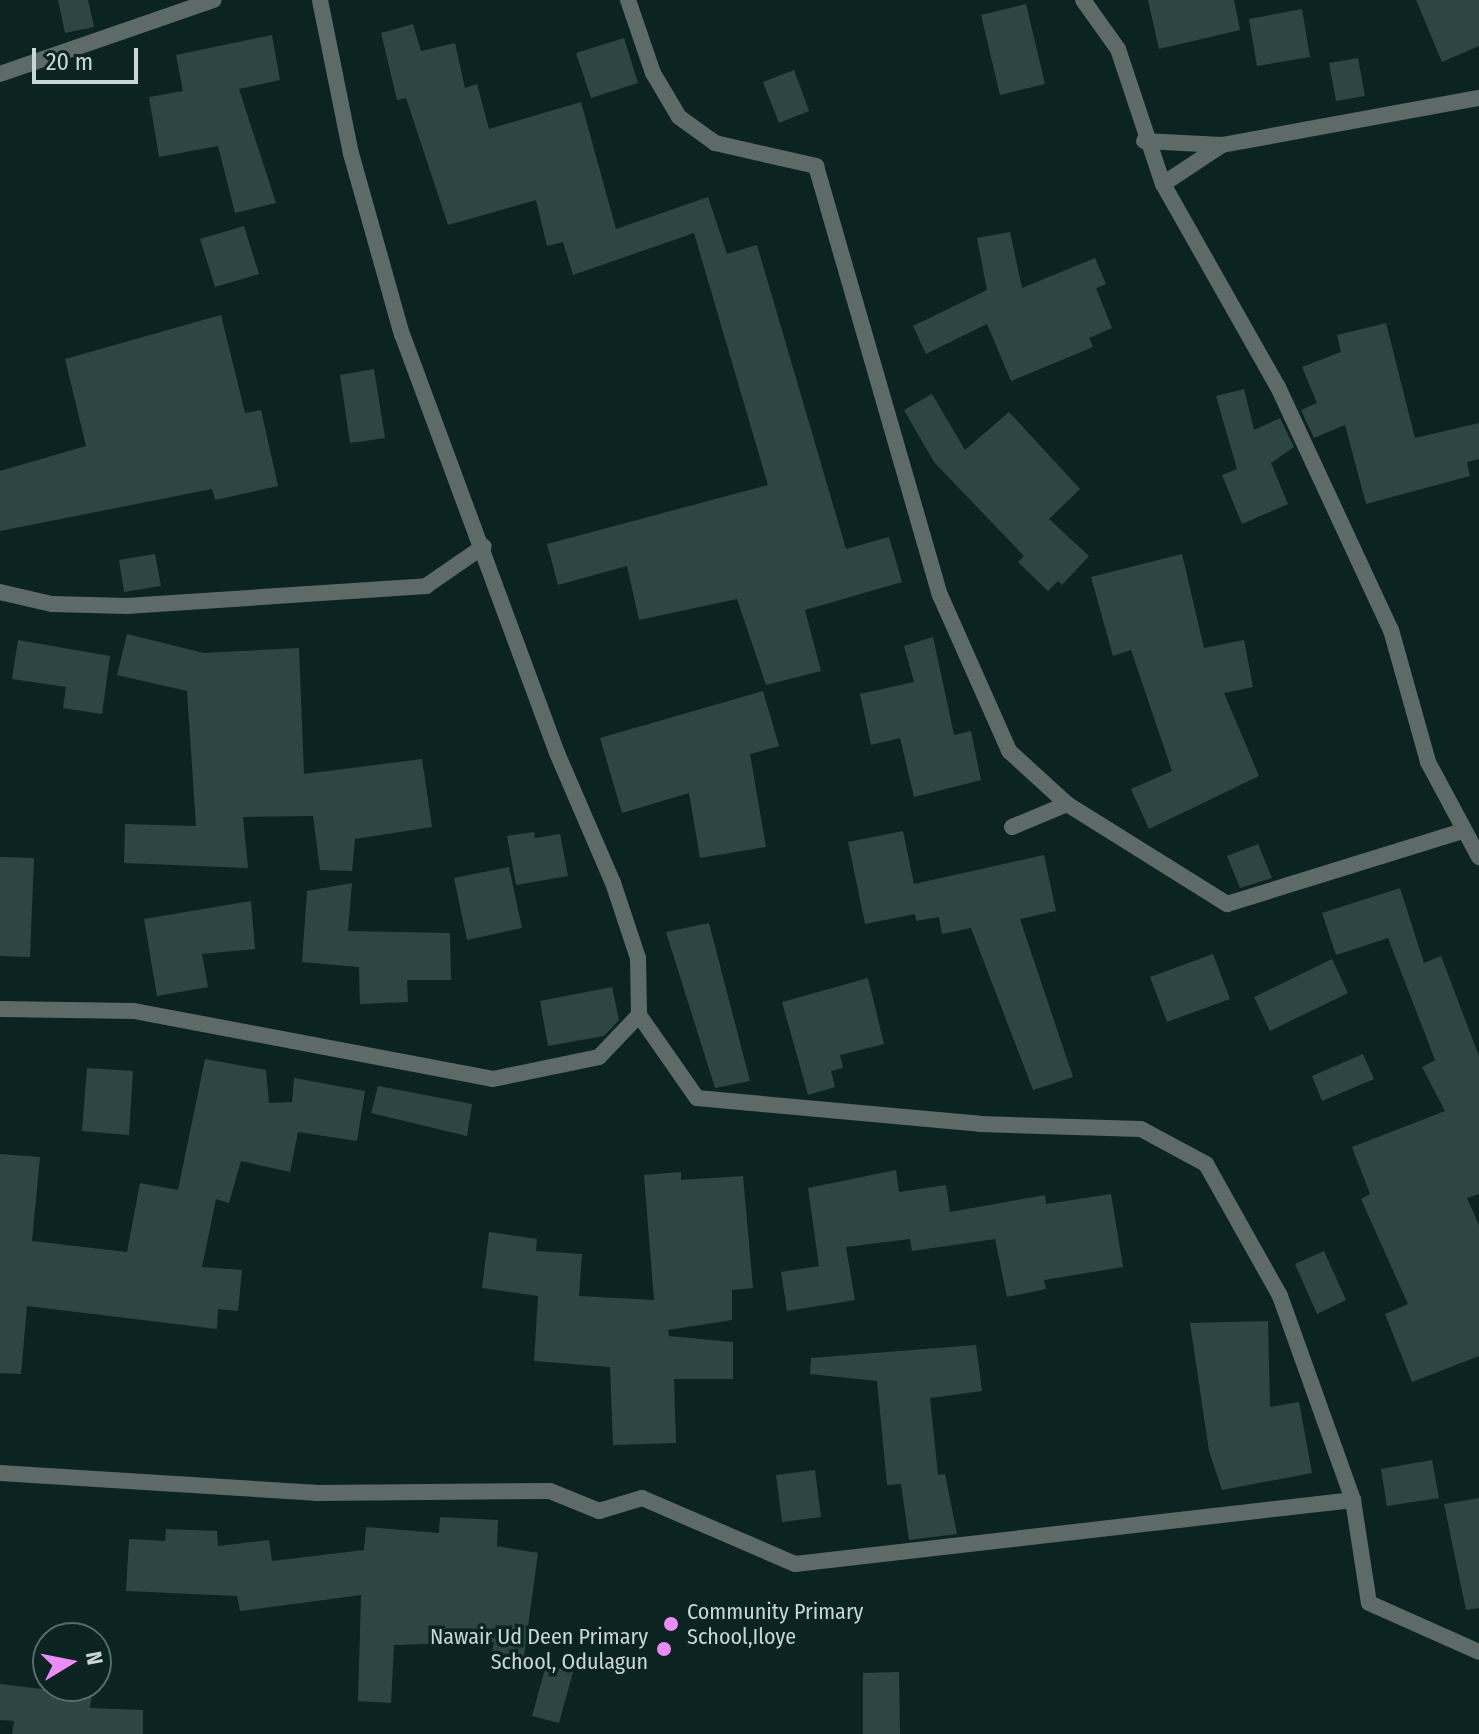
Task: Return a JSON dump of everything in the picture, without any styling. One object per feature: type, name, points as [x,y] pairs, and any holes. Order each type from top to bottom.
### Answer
[{"type":"street","points":[[0,74],[214,0]]},
{"type":"street","points":[[320,0],[351,154],[402,335],[638,958],[639,1015],[697,1098],[980,1124],[1141,1129],[1206,1164],[1280,1296],[1353,1500],[1369,1603],[1479,1652]]},
{"type":"street","points":[[628,0],[653,73],[679,117],[715,143],[793,155],[816,166],[940,595],[975,685],[1009,751],[1067,804],[1166,860],[1227,904],[1463,831]]},
{"type":"street","points":[[1083,0],[1118,49],[1144,141],[1163,184],[1278,387],[1391,630],[1410,676],[1428,762],[1479,857]]},
{"type":"street","points":[[1144,141],[1222,145],[1479,98]]},
{"type":"street","points":[[1163,184],[1222,145]]},
{"type":"street","points":[[0,592],[52,604],[127,606],[426,586],[484,546]]},
{"type":"street","points":[[1012,827],[1067,804]]},
{"type":"street","points":[[0,1009],[134,1011],[493,1079],[599,1057],[639,1015]]},
{"type":"street","points":[[0,1473],[315,1493],[550,1491],[599,1511],[642,1498],[795,1564],[1353,1500]]},
{"type":"building","points":[[58,0],[88,0],[94,27],[65,33]]},
{"type":"building","points":[[1148,0],[1234,0],[1240,30],[1159,49]]},
{"type":"building","points":[[1416,0],[1479,0],[1479,46],[1442,62]]},
{"type":"building","points":[[1026,4],[1045,84],[1000,95],[981,15]]},
{"type":"building","points":[[1302,9],[1310,57],[1257,66],[1249,19]]},
{"type":"building","points":[[413,24],[421,51],[455,43],[465,88],[477,84],[489,129],[581,102],[616,229],[708,197],[727,254],[757,245],[846,549],[889,537],[902,582],[805,610],[821,671],[766,685],[737,599],[639,620],[627,566],[558,585],[547,544],[768,485],[694,233],[573,275],[563,242],[547,246],[536,200],[448,225],[406,98],[397,100],[381,33]]},
{"type":"building","points":[[272,35],[280,80],[239,89],[276,203],[235,213],[218,146],[159,157],[149,97],[183,91],[176,55]]},
{"type":"building","points":[[624,38],[638,83],[591,98],[576,53]]},
{"type":"building","points":[[1358,58],[1365,96],[1336,101],[1329,63]]},
{"type":"building","points":[[794,70],[809,111],[779,123],[763,82]]},
{"type":"building","points":[[244,226],[259,274],[215,287],[200,239]]},
{"type":"building","points":[[1010,232],[1022,288],[1095,258],[1106,284],[1096,288],[1112,328],[1089,338],[1093,347],[1011,381],[987,324],[926,354],[913,326],[987,290],[977,238]]},
{"type":"building","points":[[221,315],[245,413],[261,410],[278,486],[215,500],[212,489],[0,531],[0,471],[86,446],[65,359]]},
{"type":"building","points":[[1386,323],[1415,438],[1479,423],[1479,459],[1467,462],[1470,476],[1366,504],[1345,425],[1314,438],[1301,410],[1317,403],[1302,367],[1341,352],[1337,335]]},
{"type":"building","points":[[374,369],[385,438],[350,443],[340,375]]},
{"type":"building","points":[[1244,389],[1254,430],[1280,418],[1294,447],[1271,463],[1288,504],[1242,524],[1222,475],[1237,469],[1216,396]]},
{"type":"building","points":[[932,394],[965,450],[1009,412],[1080,489],[1049,519],[1089,556],[1062,585],[1058,581],[1048,591],[1018,562],[1024,556],[934,462],[904,410]]},
{"type":"building","points":[[155,554],[161,586],[124,592],[119,560]]},
{"type":"building","points":[[1182,554],[1204,648],[1244,640],[1253,687],[1224,693],[1259,776],[1149,829],[1131,789],[1172,771],[1131,650],[1113,656],[1091,577]]},
{"type":"building","points":[[127,634],[204,653],[299,648],[304,774],[422,759],[432,827],[355,839],[352,871],[320,870],[313,816],[243,817],[248,868],[124,863],[125,824],[196,826],[187,691],[117,675]]},
{"type":"building","points":[[933,637],[954,735],[971,731],[981,780],[914,797],[900,738],[871,745],[860,694],[914,682],[904,646]]},
{"type":"building","points":[[18,640],[110,656],[102,714],[63,708],[66,687],[12,679]]},
{"type":"building","points":[[763,691],[779,746],[750,754],[766,847],[700,858],[689,793],[622,813],[600,738]]},
{"type":"building","points":[[903,831],[914,884],[1044,855],[1056,911],[1020,919],[1073,1077],[1033,1090],[971,928],[942,934],[939,917],[916,921],[915,914],[865,924],[848,842]]},
{"type":"building","points":[[534,832],[535,838],[560,834],[568,876],[516,885],[507,836]]},
{"type":"building","points":[[1258,844],[1272,878],[1240,888],[1227,856]]},
{"type":"building","points":[[0,857],[34,858],[30,957],[0,956]]},
{"type":"building","points":[[509,867],[522,928],[467,940],[454,878]]},
{"type":"building","points":[[352,883],[348,931],[450,933],[451,980],[407,980],[408,1002],[360,1004],[359,967],[302,962],[307,891]]},
{"type":"building","points":[[1400,888],[1424,963],[1441,956],[1479,1056],[1479,1194],[1467,1198],[1479,1225],[1479,1356],[1412,1382],[1385,1314],[1408,1304],[1361,1199],[1370,1194],[1352,1147],[1445,1111],[1422,1067],[1435,1060],[1388,938],[1336,955],[1322,913]]},
{"type":"building","points":[[251,901],[255,949],[202,954],[208,987],[157,996],[144,919]]},
{"type":"building","points":[[709,923],[750,1081],[715,1088],[666,932]]},
{"type":"building","points":[[1213,954],[1230,999],[1167,1022],[1150,977]]},
{"type":"building","points":[[1332,959],[1348,993],[1270,1031],[1254,997]]},
{"type":"building","points":[[868,978],[884,1044],[840,1055],[843,1068],[831,1071],[835,1087],[808,1095],[782,1002]]},
{"type":"building","points":[[612,987],[619,1020],[604,1036],[548,1046],[540,1001]]},
{"type":"building","points":[[1363,1054],[1374,1079],[1322,1101],[1312,1076]]},
{"type":"building","points":[[205,1059],[266,1070],[269,1103],[292,1102],[294,1078],[365,1091],[357,1141],[298,1132],[290,1172],[241,1161],[229,1203],[216,1199],[202,1267],[242,1270],[238,1311],[218,1309],[217,1329],[27,1306],[21,1374],[0,1373],[0,1154],[40,1157],[32,1241],[127,1252],[140,1183],[178,1190]]},
{"type":"building","points":[[87,1068],[133,1071],[129,1135],[82,1131]]},
{"type":"building","points":[[378,1086],[472,1104],[467,1136],[371,1113]]},
{"type":"building","points":[[896,1170],[899,1192],[946,1185],[950,1212],[1045,1195],[1046,1204],[1111,1194],[1123,1267],[1044,1280],[1046,1289],[1007,1297],[995,1239],[912,1251],[910,1239],[846,1247],[855,1300],[787,1311],[781,1272],[819,1266],[808,1188]]},
{"type":"building","points":[[681,1172],[681,1180],[743,1176],[753,1288],[732,1290],[732,1320],[668,1330],[669,1336],[733,1342],[733,1379],[674,1379],[676,1443],[613,1445],[610,1367],[534,1361],[538,1296],[482,1288],[489,1232],[537,1239],[536,1251],[582,1254],[579,1296],[654,1300],[644,1175]]},
{"type":"building","points":[[1324,1251],[1346,1300],[1317,1314],[1295,1264]]},
{"type":"building","points":[[1268,1321],[1270,1407],[1299,1402],[1312,1473],[1222,1490],[1209,1451],[1190,1323]]},
{"type":"building","points":[[976,1345],[982,1391],[930,1398],[938,1475],[945,1474],[957,1534],[909,1540],[901,1484],[887,1485],[877,1381],[810,1374],[811,1358]]},
{"type":"building","points":[[1432,1460],[1439,1498],[1387,1506],[1381,1469]]},
{"type":"building","points":[[815,1470],[821,1517],[782,1522],[776,1475]]},
{"type":"building","points":[[1479,1498],[1479,1608],[1466,1610],[1444,1504]]},
{"type":"building","points":[[440,1517],[498,1520],[497,1546],[538,1553],[522,1671],[490,1664],[494,1642],[394,1645],[391,1703],[358,1701],[361,1595],[240,1611],[237,1596],[126,1591],[129,1539],[165,1541],[166,1529],[217,1531],[218,1546],[269,1540],[272,1561],[364,1550],[366,1527],[439,1533]]},
{"type":"building","points":[[546,1665],[573,1672],[559,1723],[532,1716]]},
{"type":"building","points":[[899,1672],[900,1734],[863,1734],[863,1673]]},
{"type":"building","points":[[0,1684],[32,1688],[32,1702],[91,1702],[90,1708],[143,1710],[143,1734],[12,1734],[14,1721],[0,1720]]},
{"type":"place","name":"Community Primary School,Iloye","points":[[671,1624]]},
{"type":"place","name":"Nawair Ud Deen Primary School, Odulagun","points":[[664,1649]]}]
